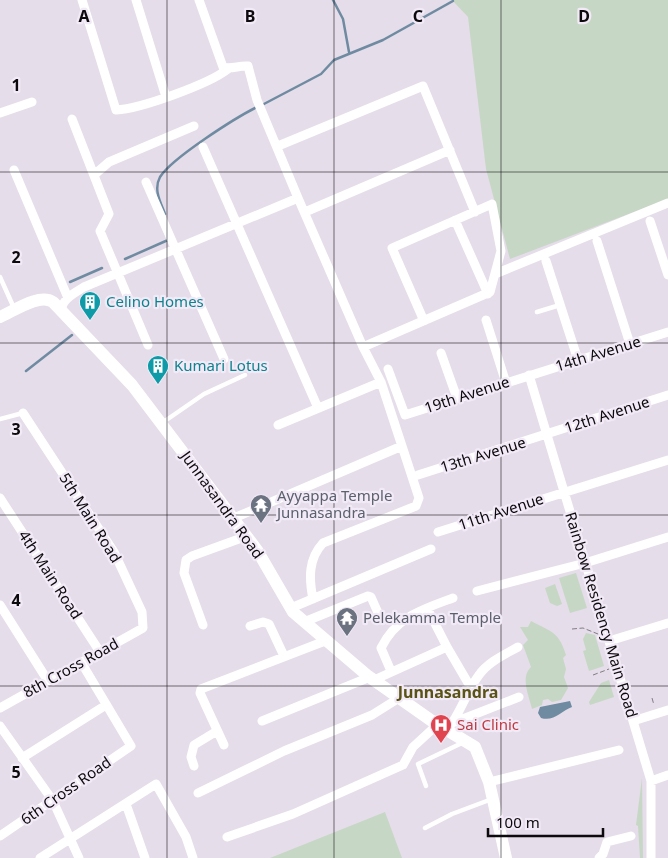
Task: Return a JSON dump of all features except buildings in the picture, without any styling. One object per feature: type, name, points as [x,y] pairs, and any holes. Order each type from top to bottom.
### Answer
[{"type":"street","points":[[82,0],[114,108],[118,110],[166,97],[210,81],[228,69],[241,65],[248,66],[258,100],[298,198],[363,347],[382,382],[419,503],[322,543],[311,566],[309,578],[313,599]]},
{"type":"street","points":[[136,0],[166,97]]},
{"type":"street","points":[[199,0],[223,67],[228,69]]},
{"type":"street","points":[[278,146],[423,86],[474,212]]},
{"type":"street","points":[[0,113],[32,102]]},
{"type":"street","points":[[72,119],[109,214],[100,231],[148,345]]},
{"type":"street","points":[[94,175],[110,162],[194,126]]},
{"type":"street","points":[[203,147],[318,408]]},
{"type":"street","points":[[305,212],[450,150]]},
{"type":"street","points":[[14,170],[68,298]]},
{"type":"street","points":[[146,182],[224,359]]},
{"type":"street","points":[[61,310],[62,304],[68,298],[84,287],[298,198]]},
{"type":"street","points":[[495,274],[668,203]]},
{"type":"street","points":[[363,347],[488,294],[501,251],[492,204],[392,248],[424,321]]},
{"type":"street","points":[[455,220],[488,294]]},
{"type":"street","points":[[650,221],[668,275]]},
{"type":"street","points":[[597,241],[630,344]]},
{"type":"street","points":[[546,261],[578,360]]},
{"type":"street","name":"Junnasandra Road","points":[[0,317],[34,301],[47,299],[61,310],[132,385],[234,518],[291,608],[304,622],[372,679],[399,698],[447,725],[475,747],[489,782],[506,858]]},
{"type":"street","points":[[486,320],[506,382]]},
{"type":"street","name":"14th Avenue","points":[[529,375],[668,332]]},
{"type":"street","points":[[441,353],[457,398]]},
{"type":"street","name":"19th Avenue","points":[[388,369],[404,415],[529,375]]},
{"type":"street","name":"Rainbow Residency Main Road","points":[[529,375],[651,781],[651,858]]},
{"type":"street","points":[[278,426],[382,382]]},
{"type":"street","name":"12th Avenue","points":[[547,436],[668,395]]},
{"type":"street","name":"5th Main Road","points":[[23,414],[114,552],[142,612],[143,628]]},
{"type":"street","name":"13th Avenue","points":[[418,475],[547,436]]},
{"type":"street","points":[[234,518],[402,446]]},
{"type":"street","name":"11th Avenue","points":[[438,532],[668,460]]},
{"type":"street","name":"4th Main Road","points":[[0,498],[100,652]]},
{"type":"street","points":[[203,625],[184,574],[186,560],[192,556],[247,536]]},
{"type":"street","points":[[478,591],[585,563],[668,537]]},
{"type":"street","points":[[291,608],[431,549]]},
{"type":"street","points":[[304,622],[368,596],[379,615]]},
{"type":"street","points":[[391,671],[381,648],[395,626],[427,608],[453,598]]},
{"type":"street","points":[[0,605],[48,681]]},
{"type":"street","points":[[427,608],[471,688]]},
{"type":"street","points":[[250,626],[263,622],[269,624],[284,656]]},
{"type":"street","points":[[608,637],[668,623]]},
{"type":"street","name":"8th Cross Road","points":[[0,708],[143,628]]},
{"type":"street","points":[[224,745],[200,693],[201,689],[325,641]]},
{"type":"street","points":[[262,721],[372,679],[447,647]]},
{"type":"street","points":[[447,725],[487,665],[518,647]]},
{"type":"street","points":[[22,758],[106,705],[81,662]]},
{"type":"street","points":[[226,837],[293,814],[403,765],[414,746],[447,725],[477,715],[519,697]]},
{"type":"street","points":[[198,793],[284,751],[372,715],[399,698]]},
{"type":"street","name":"6th Cross Road","points":[[0,836],[131,746],[106,705]]},
{"type":"street","points":[[633,721],[668,710]]},
{"type":"street","points":[[0,726],[53,801],[79,858]]},
{"type":"street","points":[[194,766],[191,757],[194,745],[218,731]]},
{"type":"street","points":[[489,782],[619,750]]},
{"type":"street","points":[[651,781],[668,775]]},
{"type":"street","points":[[40,858],[156,784],[186,836],[193,858]]},
{"type":"street","points":[[126,804],[145,858]]},
{"type":"street","points":[[599,858],[609,841],[631,836]]},
{"type":"lane","points":[[0,277],[15,310]]},
{"type":"lane","points":[[537,312],[561,305]]},
{"type":"lane","points":[[162,424],[204,394],[245,375]]},
{"type":"lane","points":[[0,419],[23,414]]},
{"type":"lane","points":[[426,786],[418,764],[466,741]]},
{"type":"lane","points":[[425,828],[452,814],[493,798]]},
{"type":"path","points":[[572,630],[582,628],[608,637]]},
{"type":"path","points":[[593,675],[616,665]]},
{"type":"green space","points":[[452,0],[668,0],[668,199],[510,259],[486,169],[468,17]]},
{"type":"green space","points":[[576,573],[587,608],[570,613],[559,578]]},
{"type":"green space","points":[[555,584],[562,604],[557,606],[550,603],[545,588]]},
{"type":"green space","points":[[531,621],[554,634],[561,642],[566,655],[563,658],[566,669],[564,677],[568,688],[561,700],[552,702],[548,699],[543,700],[542,705],[532,709],[527,693],[526,681],[526,676],[531,667],[523,645],[528,640],[520,627],[528,627]]},
{"type":"green space","points":[[586,633],[595,635],[604,666],[589,671],[583,651],[586,650],[583,639]]},
{"type":"green space","points":[[609,680],[614,697],[590,705],[589,702],[601,683]]},
{"type":"green space","points":[[642,778],[643,858],[640,858],[638,826],[636,825]]},
{"type":"green space","points":[[385,812],[402,858],[270,858]]},
{"type":"water","points":[[570,701],[572,707],[550,719],[541,718],[538,713],[540,707]]},
{"type":"waterway","points":[[333,0],[343,19],[349,52]]},
{"type":"waterway","points":[[262,105],[321,74],[334,60],[383,40],[453,1]]},
{"type":"waterway","points":[[165,214],[158,196],[157,187],[160,177],[190,149],[257,107]]},
{"type":"waterway","points":[[125,259],[168,240]]},
{"type":"waterway","points":[[70,282],[102,268]]},
{"type":"waterway","points":[[26,371],[72,335]]},
{"type":"place","name":"Celino Homes","points":[[90,321]]},
{"type":"place","name":"Kumari Lotus","points":[[158,385]]},
{"type":"place","name":"Ayyappa Temple Junnasandra","points":[[261,524]]},
{"type":"place","name":"Pelekamma Temple","points":[[347,637]]},
{"type":"place","name":"Sai Clinic","points":[[441,744]]},
{"type":"district","name":"Junnasandra","points":[[448,692]]}]
